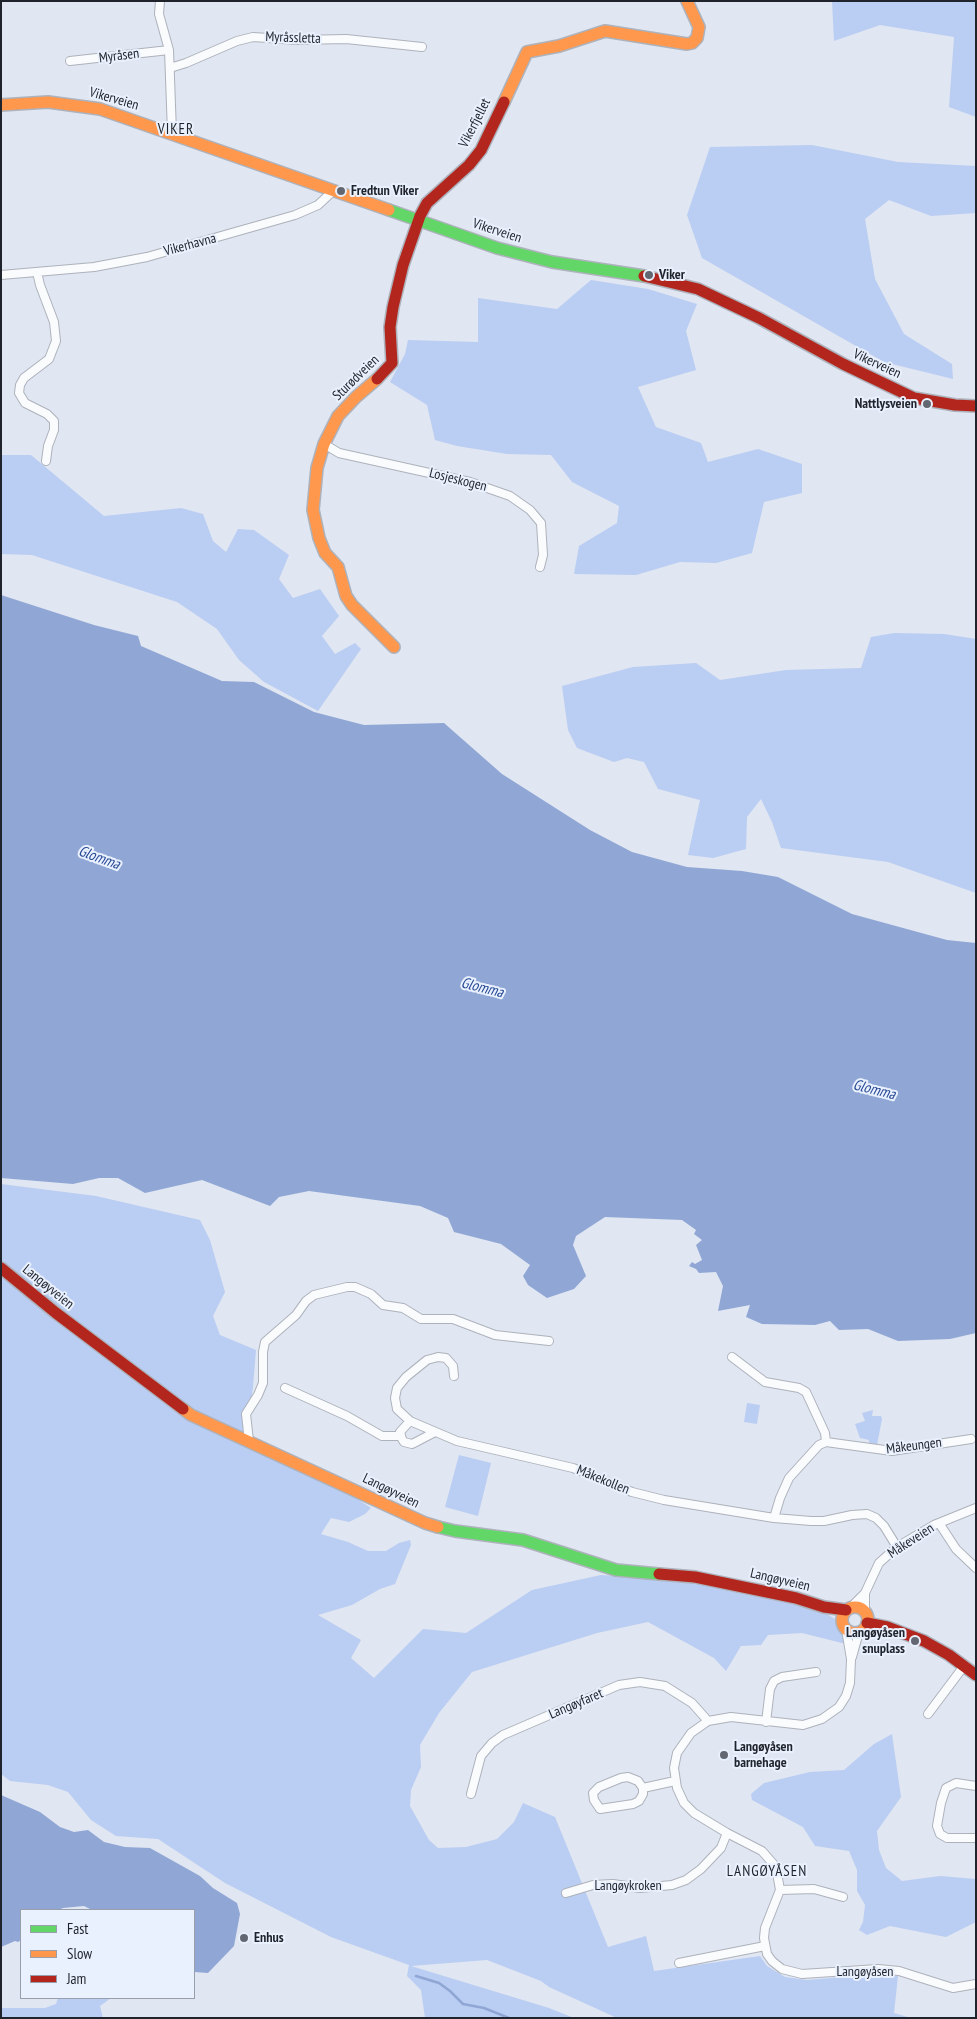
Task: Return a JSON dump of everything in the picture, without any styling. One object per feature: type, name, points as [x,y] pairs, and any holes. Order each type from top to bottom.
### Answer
[{"type":"main road","name":"Vikerfjellet","points":[[419,221],[427,203],[469,166],[481,150],[527,52],[559,46],[592,34],[605,32],[686,44],[692,43],[697,38],[699,27],[687,1]]},
{"type":"main road","name":"Vikerveien","points":[[1,105],[48,102],[83,105],[100,109],[497,248],[525,256],[656,278],[698,289],[759,318],[843,364],[914,398],[955,405],[976,406]]},
{"type":"main road","name":"Sturødveien","points":[[394,647],[352,605],[344,592],[338,568],[325,553],[319,538],[313,510],[314,490],[317,468],[324,444],[338,416],[356,397],[383,374],[392,363],[390,327],[392,307],[403,265],[419,221]]},
{"type":"main road","name":"Langøyveien","points":[[1,1268],[56,1314],[148,1381],[176,1405],[203,1421],[424,1523],[442,1528],[523,1540],[616,1570],[713,1581],[796,1598],[824,1607],[849,1609]]},
{"type":"main road","name":"Langøyveien","points":[[824,1607],[844,1626]]},
{"type":"main road","points":[[859,1607],[864,1622],[855,1632],[844,1626],[843,1614],[849,1609],[859,1607]]},
{"type":"main road","points":[[864,1622],[887,1627],[924,1642],[964,1666],[976,1676]]},
{"type":"street","points":[[160,1],[159,14],[169,50],[172,133]]},
{"type":"street","name":"Myråssletta","points":[[170,68],[244,38],[253,37],[298,40],[353,39],[422,47]]},
{"type":"street","name":"Myråsen","points":[[70,61],[169,50]]},
{"type":"street","name":"Vikerhavna","points":[[1,275],[110,264],[182,248],[302,212],[318,205],[333,191]]},
{"type":"street","points":[[37,272],[54,322],[56,341],[49,359],[24,378],[20,385],[19,393],[25,403],[48,414],[54,421],[54,430],[48,446],[46,461]]},
{"type":"street","name":"Losjeskogen","points":[[324,444],[338,453],[470,482],[510,496],[530,510],[541,523],[543,555],[540,568]]},
{"type":"street","points":[[249,1441],[246,1414],[258,1395],[263,1382],[265,1342],[296,1315],[306,1301],[314,1295],[347,1286],[355,1287],[371,1294],[383,1305],[403,1308],[421,1319],[453,1319],[495,1335],[549,1341]]},
{"type":"street","name":"Måkekollen","points":[[454,1376],[455,1370],[446,1358],[438,1357],[427,1360],[406,1377],[397,1388],[395,1398],[397,1410],[410,1421],[481,1448],[573,1468],[632,1492],[664,1500],[774,1518],[824,1521],[867,1514],[876,1518],[884,1526],[897,1547]]},
{"type":"street","points":[[732,1358],[765,1382],[799,1388],[806,1392],[825,1433],[826,1442],[819,1445],[789,1478],[774,1518]]},
{"type":"street","points":[[285,1388],[347,1416],[382,1436],[400,1436]]},
{"type":"street","points":[[410,1421],[402,1428],[400,1436],[404,1442],[412,1444],[435,1432]]},
{"type":"street","name":"Måkeungen","points":[[826,1442],[892,1451],[972,1439]]},
{"type":"street","name":"Måkeveien","points":[[849,1609],[865,1593],[879,1563],[897,1547],[939,1523],[976,1508]]},
{"type":"street","points":[[939,1523],[956,1549],[976,1568]]},
{"type":"street","name":"Måkeveien","points":[[864,1622],[865,1593]]},
{"type":"street","points":[[679,1963],[765,1946],[765,1928],[780,1890],[779,1873],[768,1856],[756,1847],[701,1819],[689,1809],[680,1796],[674,1781],[675,1761],[682,1744],[697,1728],[708,1721],[731,1717],[803,1725],[822,1719],[833,1712],[844,1701],[849,1689],[851,1659],[864,1622]]},
{"type":"street","points":[[844,1626],[851,1659]]},
{"type":"street","points":[[928,1714],[964,1666]]},
{"type":"street","points":[[766,1722],[770,1689],[774,1681],[782,1677],[816,1672]]},
{"type":"street","name":"Langøyfaret","points":[[471,1794],[480,1756],[492,1743],[503,1735],[619,1685],[640,1682],[665,1686],[692,1703],[708,1721]]},
{"type":"street","points":[[628,1777],[638,1781],[643,1788],[643,1794],[639,1801],[633,1804],[600,1809],[596,1806],[594,1800],[593,1794],[599,1787],[621,1778],[628,1777]]},
{"type":"street","points":[[643,1788],[674,1781]]},
{"type":"street","points":[[976,1786],[956,1783],[946,1788],[941,1803],[938,1826],[940,1834],[947,1838],[976,1838]]},
{"type":"street","name":"Langøykroken","points":[[566,1893],[593,1885],[613,1884],[654,1888],[686,1880],[701,1870],[721,1848],[727,1833]]},
{"type":"street","points":[[780,1890],[814,1889],[843,1897]]},
{"type":"street","name":"Langøyåsen","points":[[765,1946],[772,1961],[791,1972],[802,1974],[878,1969],[899,1971],[953,1988],[976,1984]]},
{"type":"shaded area","points":[[832,1],[976,1],[976,117],[949,107],[954,37],[880,25],[834,41]]},
{"type":"shaded area","points":[[812,145],[898,162],[976,166],[976,213],[931,216],[889,200],[865,219],[875,279],[904,334],[952,364],[953,379],[884,362],[702,258],[687,215],[710,147]]},
{"type":"shaded area","points":[[591,280],[648,289],[697,304],[686,331],[696,370],[638,387],[656,427],[701,443],[708,462],[758,449],[802,464],[802,493],[764,502],[752,553],[716,563],[680,562],[636,575],[574,574],[579,546],[617,523],[619,506],[572,482],[551,455],[507,454],[457,446],[435,440],[427,405],[390,382],[405,354],[408,340],[478,342],[478,298],[557,309]]},
{"type":"shaded area","points":[[1,455],[31,455],[104,516],[181,508],[203,514],[213,541],[226,552],[238,529],[254,530],[289,555],[279,579],[293,598],[320,589],[339,616],[322,636],[335,654],[355,643],[361,649],[318,711],[264,682],[239,660],[217,629],[177,602],[32,555],[1,554]]},
{"type":"shaded area","points":[[894,633],[944,634],[976,639],[976,893],[888,862],[781,848],[761,799],[747,817],[746,849],[713,858],[688,855],[700,800],[658,789],[644,762],[627,758],[614,762],[577,748],[568,730],[562,686],[633,667],[696,663],[720,680],[786,670],[861,668],[871,637]]},
{"type":"shaded area","points":[[1,1184],[96,1196],[200,1220],[210,1240],[225,1292],[213,1316],[220,1335],[256,1350],[248,1422],[254,1449],[347,1492],[371,1508],[365,1514],[349,1522],[331,1518],[321,1534],[348,1542],[368,1551],[386,1551],[399,1543],[410,1540],[411,1545],[395,1584],[380,1589],[352,1605],[318,1615],[361,1640],[351,1658],[374,1678],[423,1629],[466,1633],[532,1590],[601,1575],[708,1582],[814,1606],[835,1619],[846,1644],[802,1633],[768,1635],[761,1645],[741,1646],[726,1671],[714,1658],[648,1622],[597,1633],[472,1672],[439,1713],[420,1745],[421,1767],[411,1790],[410,1806],[429,1840],[438,1848],[466,1847],[497,1839],[514,1822],[523,1803],[555,1817],[608,1947],[646,1936],[654,1971],[760,1956],[767,1966],[785,1977],[807,1980],[878,1974],[898,1976],[894,2013],[911,2018],[617,2018],[549,1987],[541,1981],[487,1960],[411,1966],[549,2008],[574,2018],[425,2018],[421,1990],[407,1976],[409,1965],[331,1937],[225,1883],[158,1839],[116,1836],[91,1820],[68,1792],[48,1785],[10,1781],[1,1774]]},
{"type":"shaded area","points":[[747,1403],[760,1405],[757,1424],[744,1422]]},
{"type":"shaded area","points":[[873,1410],[872,1416],[881,1416],[882,1419],[877,1445],[869,1443],[869,1440],[860,1438],[855,1424],[865,1421],[862,1413]]},
{"type":"shaded area","points":[[459,1455],[491,1463],[478,1516],[445,1507]]},
{"type":"shaded area","points":[[892,1734],[901,1797],[877,1831],[879,1850],[886,1868],[902,1881],[940,1876],[976,1879],[976,1922],[946,1937],[890,1926],[867,1935],[859,1930],[863,1922],[865,1905],[857,1891],[857,1870],[849,1851],[815,1846],[803,1827],[752,1800],[751,1794],[764,1783],[810,1772],[844,1770],[874,1744]]},
{"type":"shaded area","points":[[58,1999],[110,1999],[100,2006],[103,2018],[1,2018],[1,2008],[45,2008],[56,2004]]},
{"type":"water","name":"Glomma","points":[[1,595],[94,625],[138,636],[141,646],[222,681],[254,682],[314,712],[364,725],[444,723],[502,774],[590,830],[632,852],[687,867],[742,871],[778,877],[852,914],[947,940],[976,943],[976,1333],[950,1339],[898,1341],[868,1329],[839,1330],[830,1321],[815,1325],[762,1324],[746,1317],[750,1305],[718,1311],[723,1286],[716,1272],[699,1273],[696,1269],[689,1266],[692,1262],[695,1264],[702,1260],[696,1245],[702,1240],[694,1234],[696,1230],[682,1220],[605,1217],[576,1236],[573,1245],[586,1276],[574,1289],[547,1298],[528,1285],[523,1276],[530,1265],[501,1244],[454,1232],[448,1218],[420,1206],[309,1191],[279,1197],[270,1206],[202,1180],[145,1193],[118,1178],[99,1178],[73,1184],[1,1178]]},
{"type":"water","points":[[1,1795],[40,1812],[60,1827],[74,1832],[88,1830],[104,1842],[125,1847],[150,1848],[200,1876],[213,1888],[237,1903],[240,1914],[234,1946],[208,1973],[195,1972],[195,1909],[90,1909],[84,1906],[61,1909],[20,1909],[20,1941],[1,1947]]},
{"type":"waterway","points":[[416,1976],[439,1983],[463,2004],[484,2008],[509,2018]]},
{"type":"traffic: fast","points":[[389,210],[497,248],[552,262],[644,276]]},
{"type":"traffic: fast","points":[[438,1527],[523,1540],[616,1570],[659,1574]]},
{"type":"traffic: slow","points":[[504,102],[527,52],[559,46],[605,31],[687,44],[692,43],[697,38],[699,27],[687,1]]},
{"type":"traffic: slow","points":[[1,105],[48,102],[100,109],[389,210]]},
{"type":"traffic: slow","points":[[377,379],[338,416],[324,444],[317,468],[313,510],[319,538],[325,553],[338,567],[346,596],[352,605],[394,647]]},
{"type":"traffic: slow","points":[[183,1409],[191,1415],[425,1523],[438,1527]]},
{"type":"traffic: slow","points":[[855,1607],[864,1611],[868,1620],[864,1629],[855,1633],[846,1629],[842,1620],[846,1611],[855,1607]]},
{"type":"traffic: jam","points":[[377,379],[392,363],[390,327],[393,307],[403,265],[420,216],[427,203],[469,165],[481,150],[504,102]]},
{"type":"traffic: jam","points":[[644,276],[698,289],[759,318],[843,364],[914,398],[955,405],[976,406]]},
{"type":"traffic: jam","points":[[1,1268],[56,1313],[183,1409]]},
{"type":"traffic: jam","points":[[659,1574],[695,1577],[796,1598],[824,1607],[846,1610]]},
{"type":"traffic: jam","points":[[867,1623],[887,1627],[924,1641],[949,1655],[976,1675]]},
{"type":"place","name":"Fredtun Viker","points":[[341,191]]},
{"type":"place","name":"Viker","points":[[649,275]]},
{"type":"place","name":"Nattlysveien","points":[[927,404]]},
{"type":"place","name":"Langøyåsen snuplass","points":[[915,1641]]},
{"type":"place","name":"Langøyåsen barnehage","points":[[724,1755]]},
{"type":"place","name":"Enhus","points":[[244,1938]]},
{"type":"district","name":"VIKER","points":[[176,130]]},
{"type":"district","name":"LANGØYÅSEN","points":[[767,1872]]}]
